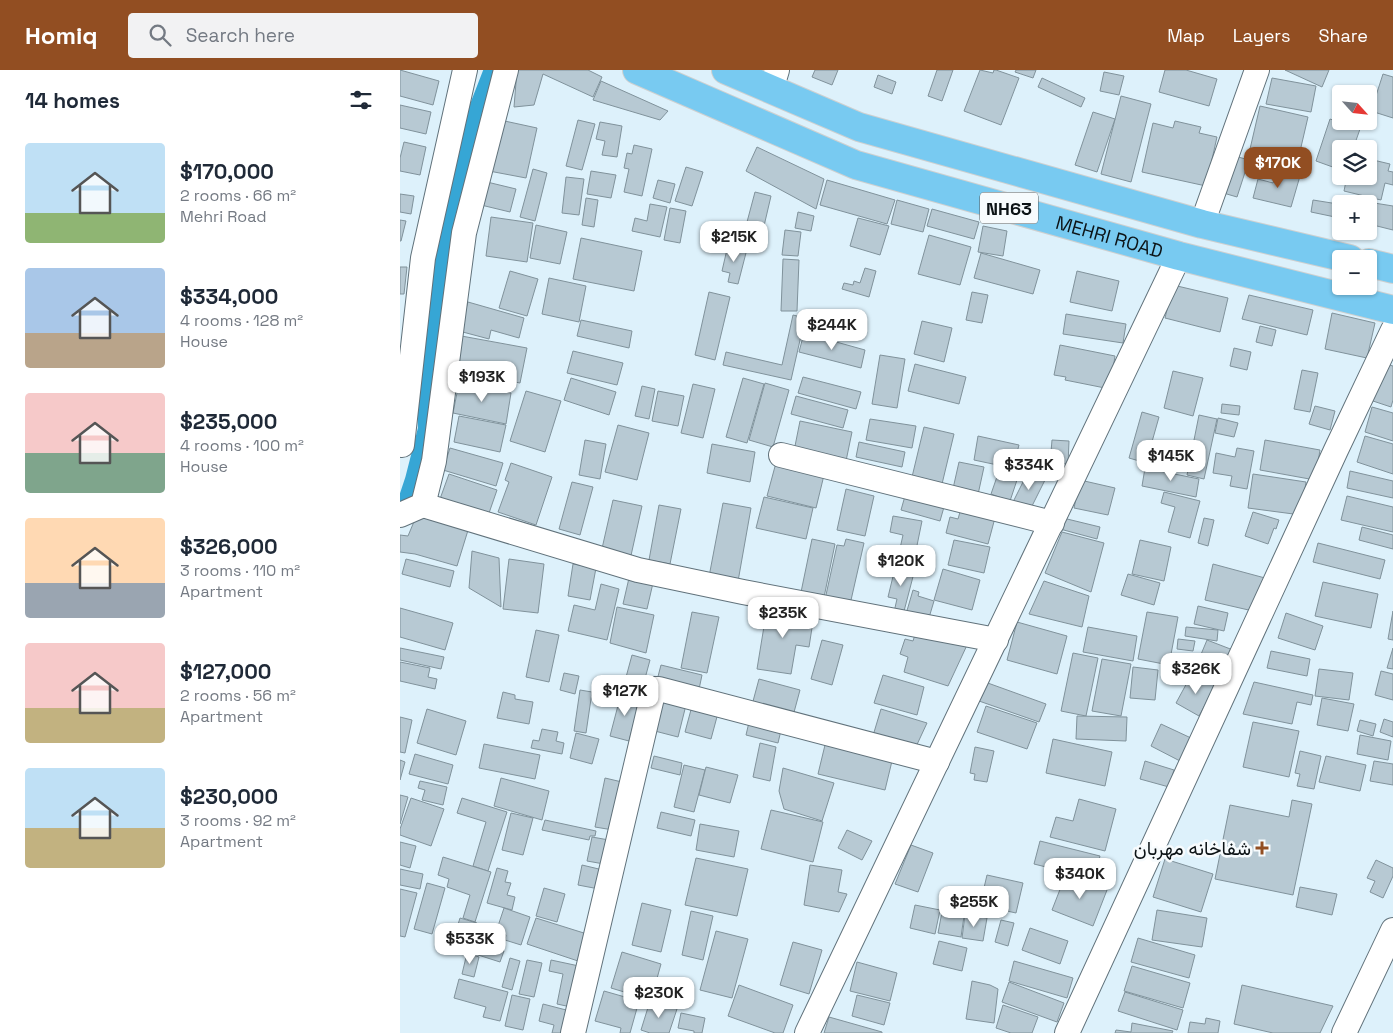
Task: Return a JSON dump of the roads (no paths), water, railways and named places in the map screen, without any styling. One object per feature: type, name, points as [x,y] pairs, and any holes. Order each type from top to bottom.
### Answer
[{"type":"highway","name":"MEHRI ROAD","points":[[637,70],[856,166],[1179,256],[1393,310]]},
{"type":"highway","name":"MEHRI ROAD","points":[[726,70],[774,80],[859,127],[1202,224],[1332,255]]},
{"type":"highway","points":[[1377,265],[1393,269]]},
{"type":"street","points":[[434,461],[401,445],[423,258],[465,70]]},
{"type":"street","points":[[423,505],[434,461],[464,233],[506,70]]},
{"type":"street","points":[[1202,224],[1257,70]]},
{"type":"street","points":[[807,1033],[1179,256]]},
{"type":"street","points":[[1067,1033],[1393,330]]},
{"type":"street","points":[[781,455],[1052,523]]},
{"type":"street","points":[[400,515],[423,505],[638,570],[996,640]]},
{"type":"street","points":[[573,1033],[654,689],[937,762]]},
{"type":"street","points":[[1344,1033],[1393,930]]},
{"type":"waterway","points":[[400,510],[406,510],[429,429],[427,386],[436,283],[466,145],[495,70]]},
{"type":"place","name":"شفاخانه مهربان","points":[[1262,848]]}]
